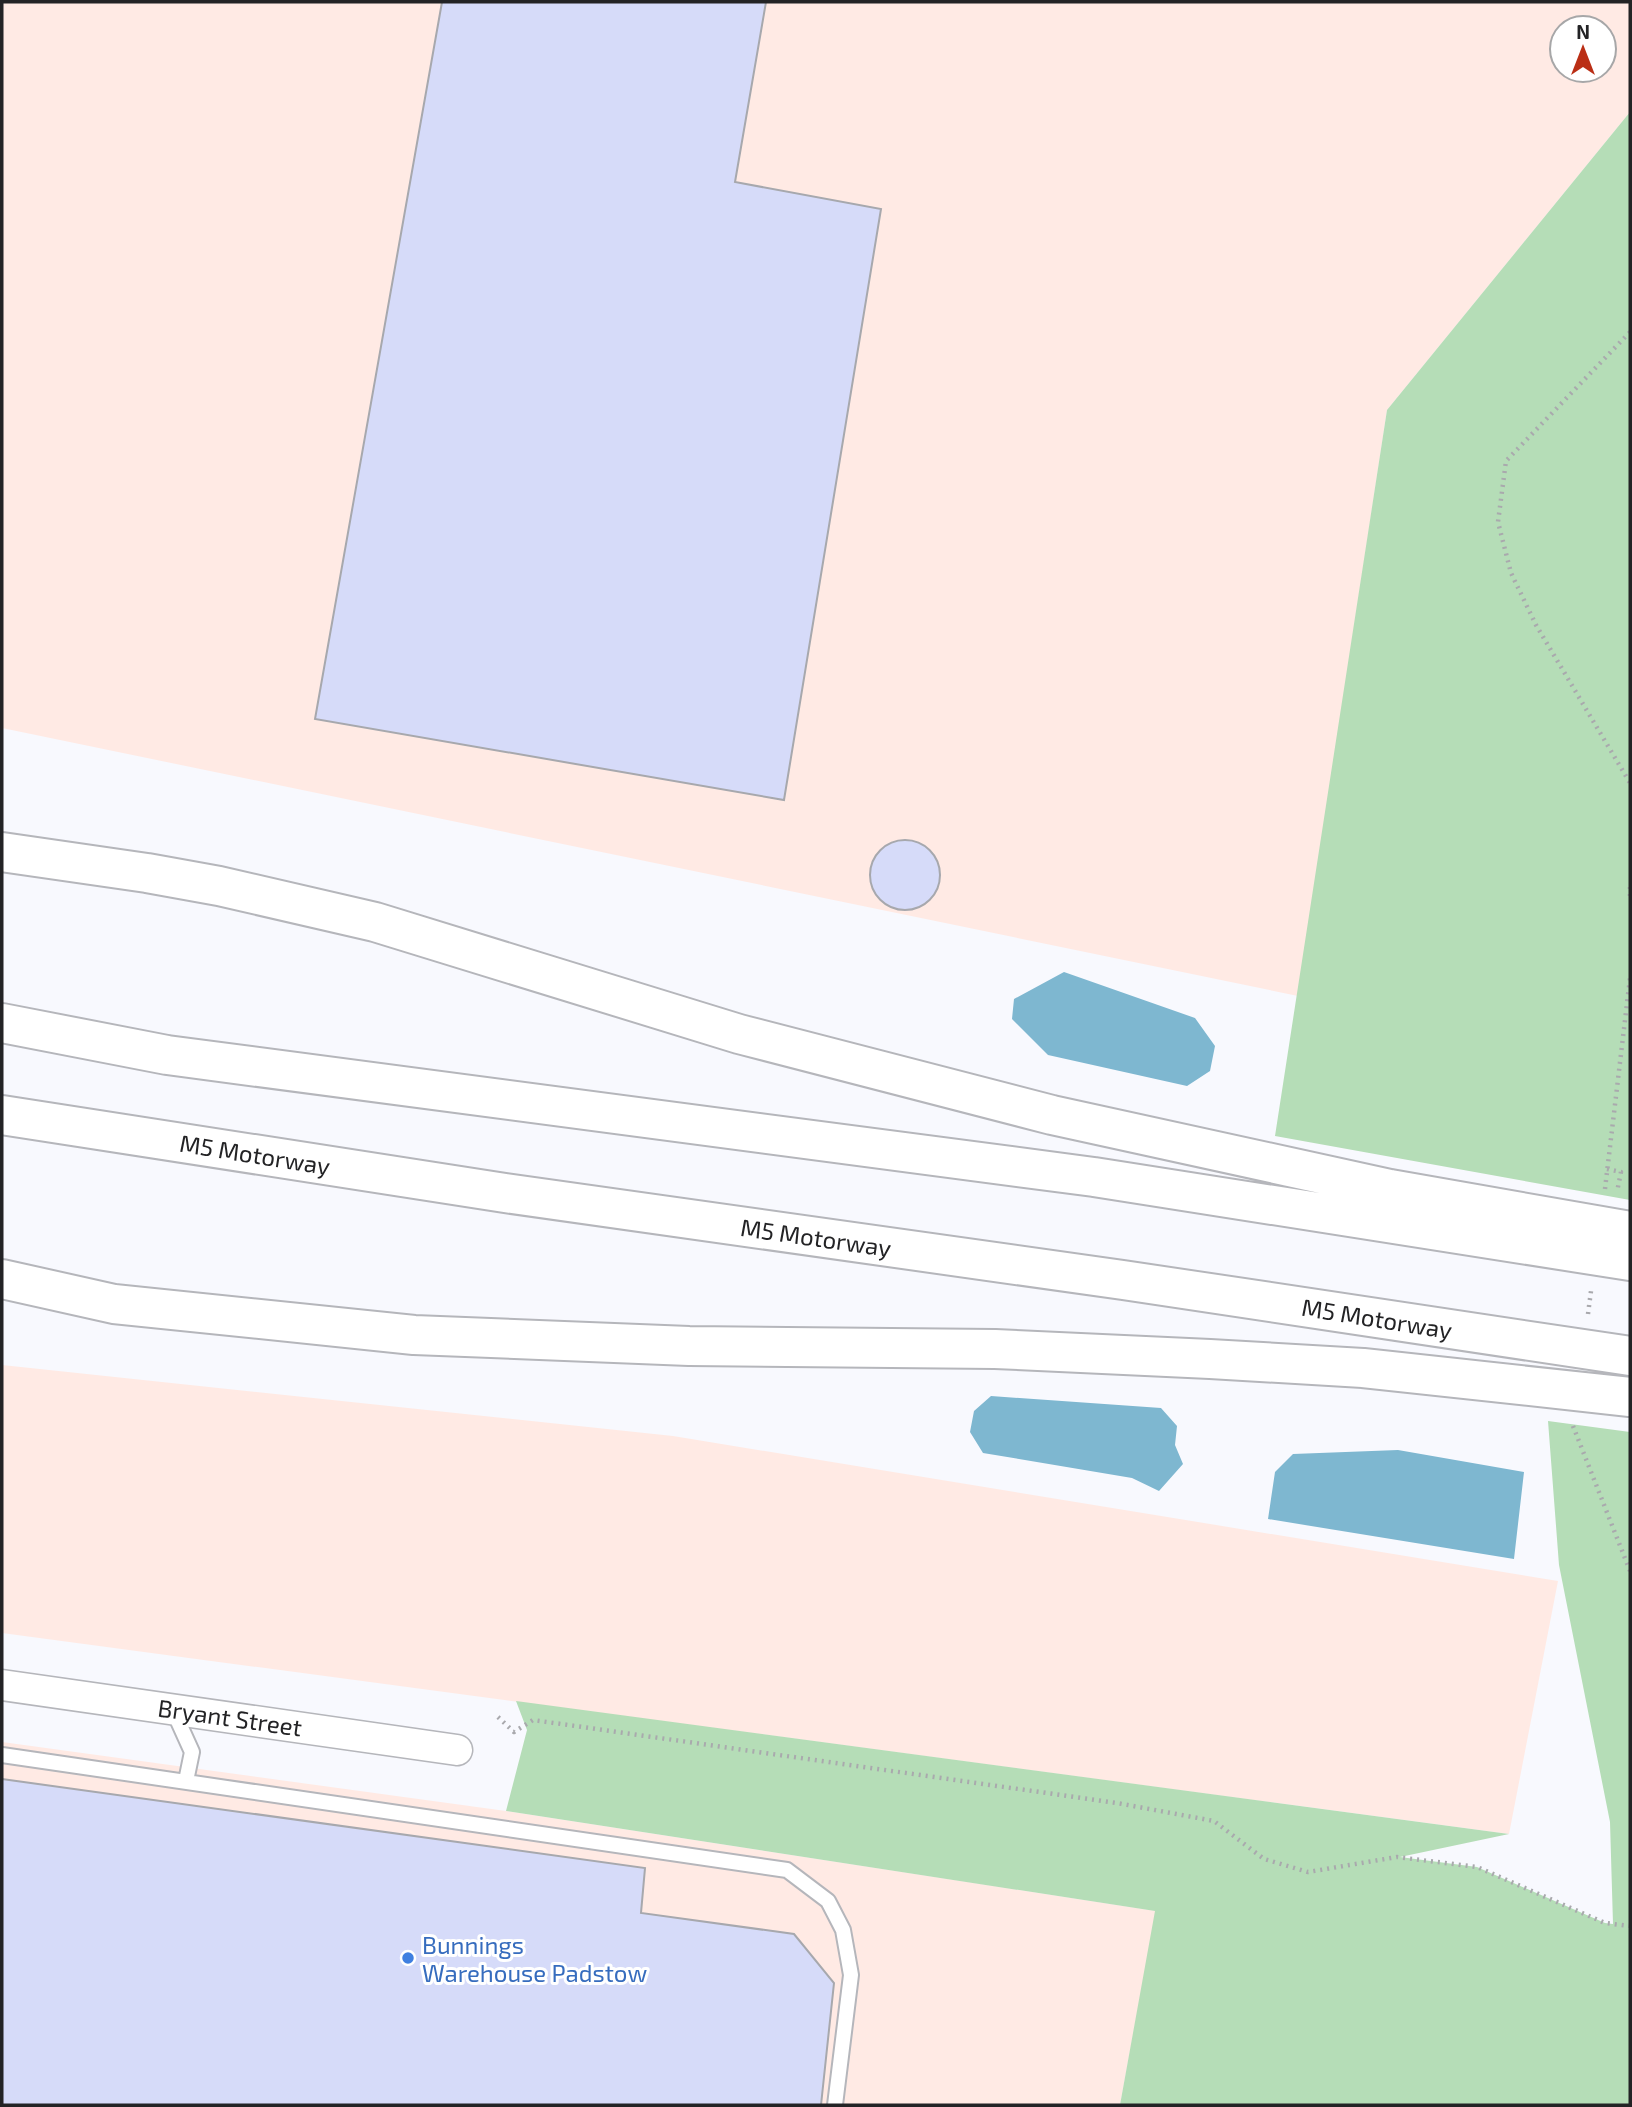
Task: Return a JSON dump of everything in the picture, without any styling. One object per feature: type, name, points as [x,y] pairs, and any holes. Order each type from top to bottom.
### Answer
[{"type":"highway","points":[[2,852],[147,873],[288,900],[375,922],[693,1021],[826,1058],[1052,1115],[1387,1206],[1630,1261]]},
{"type":"highway","points":[[2,1023],[167,1055],[1094,1177],[1387,1206],[1627,1215]]},
{"type":"highway","name":"M5 Motorway","points":[[2,1115],[505,1194],[1123,1280],[1630,1356]]},
{"type":"highway","points":[[2,1279],[114,1304],[414,1335],[689,1346],[995,1349],[1363,1368],[1630,1398]]},
{"type":"street","name":"Bryant Street","points":[[2,1685],[457,1750]]},
{"type":"lane","points":[[172,1708],[192,1752],[186,1781]]},
{"type":"lane","points":[[2,1755],[787,1870],[828,1900],[844,1930],[851,1975],[835,2105]]},
{"type":"path","points":[[1630,332],[1506,461],[1498,522],[1511,573],[1536,625],[1630,783]]},
{"type":"path","points":[[1630,887],[1630,901]]},
{"type":"path","points":[[1627,1215],[1617,1193],[1621,1172],[1607,1169],[1630,978]]},
{"type":"path","points":[[498,1717],[514,1732],[533,1720],[1117,1803],[1214,1821],[1264,1859],[1308,1872],[1397,1857],[1477,1867],[1605,1923],[1630,1926]]},
{"type":"shaded area","points":[[2,2],[1630,2],[1630,112],[1387,410],[1298,996],[2,728]]},
{"type":"shaded area","points":[[2,1365],[673,1436],[1558,1581],[1509,1834],[2,1633]]},
{"type":"shaded area","name":"Bunnings Warehouse Padstow","points":[[2,1742],[506,1811],[1156,1911],[1120,2105],[2,2105]]},
{"type":"green space","points":[[1630,112],[1630,1200],[1275,1136],[1387,410]]},
{"type":"green space","points":[[1548,1421],[1630,1432],[1630,2105],[1120,2105],[1155,1911],[506,1811],[527,1730],[516,1701],[1509,1834],[1400,1857],[1477,1867],[1605,1923],[1613,1924],[1610,1822],[1559,1565]]},
{"type":"water","points":[[1064,972],[1195,1018],[1215,1046],[1210,1071],[1187,1086],[1048,1055],[1012,1019],[1014,999]]},
{"type":"water","points":[[991,1396],[1161,1408],[1177,1426],[1175,1445],[1183,1464],[1159,1491],[1132,1478],[983,1453],[970,1432],[974,1411]]},
{"type":"water","points":[[1398,1450],[1524,1472],[1514,1559],[1268,1519],[1275,1472],[1293,1454]]},
{"type":"building","points":[[442,2],[766,2],[735,182],[881,209],[784,800],[315,719]]},
{"type":"building","points":[[912,840],[925,846],[934,855],[938,861],[938,889],[930,900],[919,908],[898,910],[880,900],[872,889],[870,868],[880,850],[891,842]]},
{"type":"building","name":"Bunnings Warehouse Padstow","points":[[2,1779],[645,1868],[641,1913],[794,1934],[834,1983],[821,2105],[2,2105]]},
{"type":"place","name":"Bunnings Warehouse Padstow","points":[[408,1958]]}]
